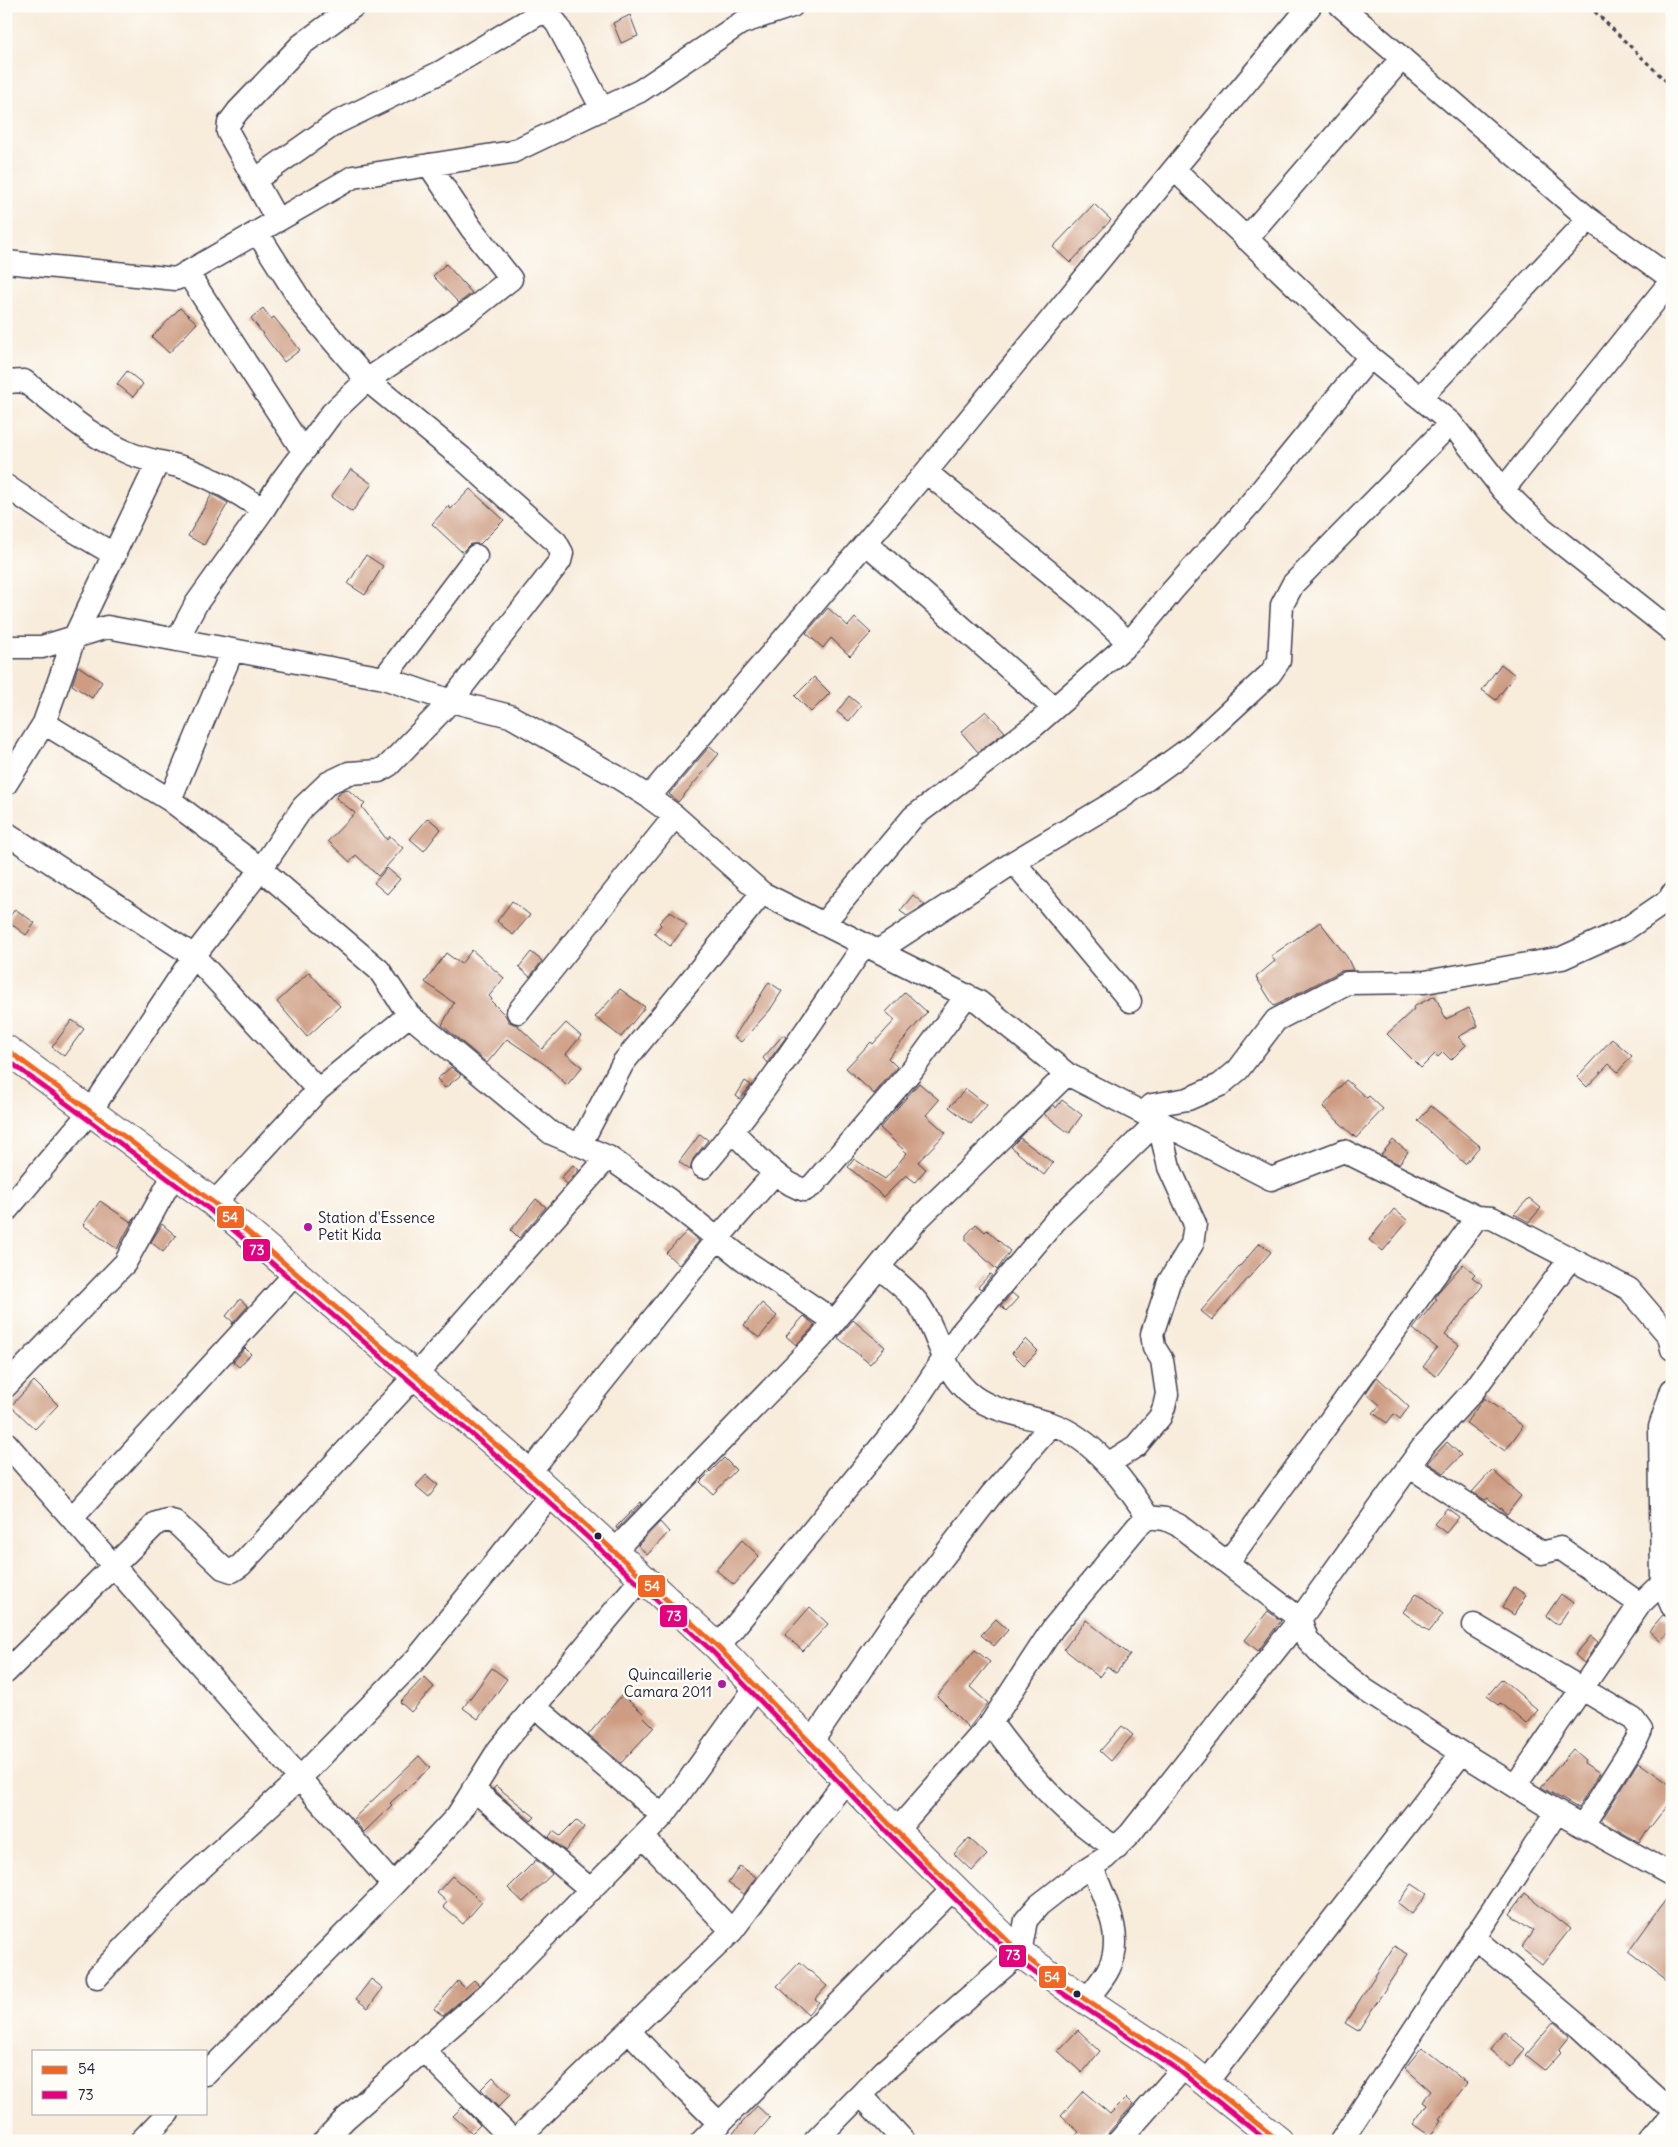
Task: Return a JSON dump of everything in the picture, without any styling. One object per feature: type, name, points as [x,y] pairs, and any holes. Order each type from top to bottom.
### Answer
[{"type":"street","points":[[278,220],[228,132],[229,123],[238,111],[301,45],[354,6]]},
{"type":"street","points":[[6,262],[176,278],[353,177],[512,152],[640,91],[741,23],[792,6]]},
{"type":"street","points":[[649,797],[926,472],[1310,6]]},
{"type":"street","points":[[1341,6],[1589,219],[1672,279],[1503,490]]},
{"type":"street","points":[[255,180],[336,123],[441,72],[547,8],[602,109]]},
{"type":"street","points":[[1246,239],[1402,58]]},
{"type":"street","points":[[177,640],[196,604],[264,510],[280,483],[332,413],[367,380],[472,309],[511,279],[471,228],[429,165]]},
{"type":"street","points":[[1174,169],[1370,357],[1451,423],[1503,490],[1542,528],[1672,630]]},
{"type":"street","points":[[1420,398],[1589,219]]},
{"type":"street","points":[[6,1211],[90,1112],[194,956],[261,869],[303,807],[328,783],[349,773],[379,771],[389,765],[451,701],[560,561],[562,552],[556,542],[484,477],[367,380],[306,309],[257,232]]},
{"type":"street","points":[[186,272],[303,451]]},
{"type":"street","points":[[823,924],[913,817],[1054,708],[1129,643],[1173,590],[1250,504],[1370,357]]},
{"type":"street","points":[[6,382],[24,381],[93,436],[132,454],[189,469],[242,495],[264,510]]},
{"type":"street","points":[[703,1167],[733,1132],[871,948],[1118,800],[1190,748],[1270,674],[1279,661],[1282,605],[1293,584],[1451,423]]},
{"type":"street","points":[[6,784],[44,724],[75,636],[158,462]]},
{"type":"street","points":[[926,472],[1081,598],[1129,643]]},
{"type":"street","points":[[6,486],[64,525],[115,555]]},
{"type":"street","points":[[866,543],[1054,708]]},
{"type":"street","points":[[384,678],[476,556]]},
{"type":"street","points":[[6,647],[42,647],[107,627],[384,678],[451,701],[510,716],[649,797],[675,816],[762,893],[979,1002],[1067,1074],[1271,1179],[1344,1151],[1477,1217],[1492,1218],[1629,1289],[1669,1336],[1672,1349]]},
{"type":"street","points":[[170,800],[232,651]]},
{"type":"street","points":[[44,724],[170,800],[261,869],[379,970],[409,1015],[551,1134],[608,1157],[668,1200],[744,1260],[834,1322]]},
{"type":"street","points":[[518,1012],[675,816]]},
{"type":"street","points":[[6,833],[194,956],[318,1090]]},
{"type":"street","points":[[1014,862],[1130,1001]]},
{"type":"street","points":[[580,1145],[623,1063],[762,893]]},
{"type":"street","points":[[1108,1464],[1136,1446],[1160,1417],[1164,1407],[1167,1394],[1162,1360],[1154,1347],[1152,1334],[1169,1282],[1192,1244],[1195,1224],[1150,1117],[1152,1105],[1188,1099],[1220,1084],[1238,1070],[1276,1020],[1347,983],[1425,982],[1562,958],[1626,929],[1670,899],[1672,894]]},
{"type":"street","points":[[733,1132],[775,1173],[798,1189],[805,1190],[813,1185],[913,1069],[966,995]]},
{"type":"street","points":[[214,1203],[318,1090],[409,1015]]},
{"type":"street","points":[[6,1049],[214,1203],[530,1473],[718,1647],[896,1831],[1020,1952],[1086,2000],[1196,2074],[1279,2141]]},
{"type":"street","points":[[614,1551],[822,1337],[917,1220],[1067,1074]]},
{"type":"street","points":[[718,1647],[906,1416],[960,1334],[1056,1220],[1150,1117]]},
{"type":"street","points":[[6,1672],[157,1523],[166,1520],[175,1522],[223,1568],[232,1571],[241,1566],[416,1375],[608,1157]]},
{"type":"street","points":[[530,1473],[717,1239],[775,1173]]},
{"type":"street","points":[[6,1386],[125,1263],[174,1174]]},
{"type":"street","points":[[1228,1562],[1477,1217]]},
{"type":"street","points":[[815,2141],[884,2072],[1020,1952],[1026,1920],[1039,1904],[1117,1848],[1300,1619],[1425,1444],[1474,1390],[1570,1259]]},
{"type":"street","points":[[879,1267],[919,1304],[954,1378],[974,1396],[993,1408],[1052,1424],[1072,1434],[1108,1464],[1128,1488],[1148,1517]]},
{"type":"street","points":[[72,1518],[296,1273]]},
{"type":"street","points":[[1672,1390],[1660,1427],[1662,1583],[1672,1606]]},
{"type":"street","points":[[811,1743],[896,1618],[991,1495],[1052,1424]]},
{"type":"street","points":[[7,1445],[393,1885]]},
{"type":"street","points":[[1409,1466],[1542,1553],[1560,1548],[1640,1604]]},
{"type":"street","points":[[96,1978],[186,1882],[300,1778],[417,1658],[551,1494]]},
{"type":"street","points":[[896,1831],[991,1722],[1053,1628],[1137,1527],[1148,1517],[1165,1518],[1178,1525],[1300,1619],[1307,1639],[1326,1658],[1365,1690],[1462,1754],[1557,1812],[1672,1875]]},
{"type":"street","points":[[208,2072],[393,1885],[456,1816],[499,1749],[643,1577]]},
{"type":"street","points":[[1515,1786],[1640,1604],[1662,1583]]},
{"type":"street","points":[[1474,1625],[1633,1720],[1641,1730],[1583,1825]]},
{"type":"street","points":[[324,2141],[345,2119],[489,1994],[664,1816],[756,1687]]},
{"type":"street","points":[[534,1706],[664,1816]]},
{"type":"street","points":[[991,1722],[1013,1753],[1061,1804],[1100,1838],[1117,1848]]},
{"type":"street","points":[[1119,2141],[1196,2074],[1462,1754]]},
{"type":"street","points":[[424,2051],[515,2141],[630,2032],[732,1931],[846,1780]]},
{"type":"street","points":[[473,1789],[591,1890]]},
{"type":"street","points":[[1341,2141],[1557,1812]]},
{"type":"street","points":[[643,1837],[732,1931]]},
{"type":"street","points":[[1086,2000],[1110,1968],[1115,1940],[1113,1922],[1092,1867]]},
{"type":"street","points":[[702,2141],[954,1888]]},
{"type":"street","points":[[1474,1937],[1580,2027],[1672,2113],[1650,2141]]},
{"type":"street","points":[[630,2032],[720,2124]]},
{"type":"street","points":[[861,2095],[904,2141]]},
{"type":"street","points":[[141,2141],[167,2114]]},
{"type":"path","points":[[1589,6],[1672,87]]},
{"type":"building","points":[[630,15],[638,36],[621,43],[613,23]]},
{"type":"building","points":[[1094,204],[1111,220],[1070,263],[1053,247]]},
{"type":"building","points":[[446,264],[472,293],[459,303],[433,276]]},
{"type":"building","points":[[180,308],[197,323],[169,353],[152,337]]},
{"type":"building","points":[[263,308],[271,319],[274,317],[300,350],[284,362],[251,318]]},
{"type":"building","points":[[127,371],[143,384],[133,397],[117,384]]},
{"type":"building","points":[[351,469],[372,484],[352,512],[331,497]]},
{"type":"building","points":[[470,489],[504,520],[480,544],[470,544],[462,552],[432,524],[448,506],[451,509]]},
{"type":"building","points":[[212,494],[228,503],[204,545],[188,536]]},
{"type":"building","points":[[366,555],[383,566],[365,595],[348,584]]},
{"type":"building","points":[[828,608],[848,626],[855,618],[871,633],[850,656],[831,638],[823,648],[806,633]]},
{"type":"building","points":[[1501,664],[1515,675],[1496,700],[1482,690]]},
{"type":"building","points":[[78,666],[102,682],[92,698],[72,685]]},
{"type":"building","points":[[814,677],[830,693],[811,712],[795,696]]},
{"type":"building","points":[[849,696],[861,706],[849,721],[837,712]]},
{"type":"building","points":[[986,711],[1005,732],[978,752],[961,732]]},
{"type":"building","points":[[710,746],[719,754],[678,802],[669,794]]},
{"type":"building","points":[[347,789],[365,804],[362,807],[387,840],[390,836],[403,848],[378,876],[356,855],[350,862],[328,841],[355,813],[336,798],[341,791]]},
{"type":"building","points":[[428,818],[441,829],[424,851],[410,839]]},
{"type":"building","points":[[387,868],[400,879],[387,894],[374,883]]},
{"type":"building","points":[[913,895],[925,905],[907,916],[900,911]]},
{"type":"building","points":[[512,901],[530,915],[513,935],[497,921]]},
{"type":"building","points":[[15,909],[35,923],[26,935],[7,921]]},
{"type":"building","points":[[670,911],[687,925],[670,946],[654,933],[661,925],[659,923]]},
{"type":"building","points":[[1320,922],[1347,957],[1353,970],[1341,971],[1274,1006],[1256,977],[1275,961],[1271,956]]},
{"type":"building","points":[[472,950],[504,978],[489,996],[492,999],[491,1001],[505,1015],[509,1022],[517,1025],[542,1049],[566,1023],[581,1036],[566,1054],[582,1067],[567,1085],[547,1066],[507,1039],[487,1063],[442,1025],[454,1003],[425,982],[446,953],[461,964]]},
{"type":"building","points":[[531,952],[542,961],[530,977],[519,967]]},
{"type":"building","points":[[309,972],[340,1006],[307,1037],[277,1002]]},
{"type":"building","points":[[769,982],[782,991],[770,1010],[741,1042],[734,1037]]},
{"type":"building","points":[[620,989],[645,1007],[621,1037],[595,1017]]},
{"type":"building","points":[[905,992],[927,1012],[888,1058],[897,1067],[874,1094],[846,1068],[871,1042],[873,1044],[895,1020],[886,1012]]},
{"type":"building","points":[[1435,996],[1446,1019],[1469,1008],[1478,1026],[1458,1037],[1466,1045],[1451,1060],[1443,1052],[1438,1057],[1435,1054],[1421,1068],[1387,1034],[1414,1009],[1413,1007]]},
{"type":"building","points":[[72,1020],[84,1029],[64,1056],[52,1047]]},
{"type":"building","points":[[783,1035],[786,1037],[767,1063],[763,1058]]},
{"type":"building","points":[[1612,1039],[1632,1056],[1618,1072],[1609,1064],[1587,1087],[1577,1077]]},
{"type":"building","points":[[451,1067],[461,1075],[445,1088],[437,1079]]},
{"type":"building","points":[[1346,1080],[1367,1098],[1369,1096],[1383,1109],[1356,1138],[1323,1107]]},
{"type":"building","points":[[745,1081],[751,1085],[740,1099],[736,1096]]},
{"type":"building","points":[[919,1083],[939,1100],[926,1115],[946,1133],[918,1162],[926,1169],[915,1182],[906,1175],[884,1197],[848,1167],[854,1159],[885,1179],[907,1153],[880,1128]]},
{"type":"building","points":[[966,1089],[987,1105],[971,1124],[949,1107]]},
{"type":"building","points":[[1062,1100],[1082,1115],[1069,1133],[1044,1114],[1054,1105],[1056,1108]]},
{"type":"building","points":[[1431,1106],[1480,1146],[1465,1164],[1418,1121]]},
{"type":"building","points":[[700,1134],[708,1140],[693,1159],[690,1170],[679,1162]]},
{"type":"building","points":[[1020,1138],[1053,1163],[1044,1175],[1011,1147]]},
{"type":"building","points":[[1393,1140],[1408,1152],[1399,1164],[1381,1155]]},
{"type":"building","points":[[573,1165],[579,1170],[567,1184],[561,1178]]},
{"type":"building","points":[[1529,1198],[1541,1208],[1529,1222],[1514,1214]]},
{"type":"building","points":[[536,1199],[546,1207],[519,1238],[511,1230]]},
{"type":"building","points":[[100,1201],[131,1222],[135,1217],[117,1249],[83,1225]]},
{"type":"building","points":[[1394,1209],[1408,1221],[1383,1251],[1369,1240]]},
{"type":"building","points":[[162,1224],[176,1236],[163,1252],[151,1242]]},
{"type":"building","points":[[976,1224],[985,1232],[987,1230],[1010,1251],[997,1270],[966,1241],[966,1235]]},
{"type":"building","points":[[687,1231],[699,1241],[679,1265],[666,1253]]},
{"type":"building","points":[[1260,1243],[1271,1252],[1212,1320],[1201,1311]]},
{"type":"building","points":[[1463,1264],[1475,1274],[1472,1277],[1483,1285],[1445,1335],[1459,1345],[1436,1376],[1423,1367],[1437,1348],[1413,1329],[1437,1299],[1435,1298],[1440,1290]]},
{"type":"building","points":[[990,1274],[992,1275],[981,1289],[978,1287]]},
{"type":"building","points":[[1012,1293],[1018,1298],[1006,1311],[1001,1306]]},
{"type":"building","points":[[240,1299],[248,1306],[232,1324],[233,1322],[226,1316]]},
{"type":"building","points":[[762,1303],[777,1316],[759,1338],[744,1325]]},
{"type":"building","points":[[804,1316],[815,1325],[796,1345],[786,1336]]},
{"type":"building","points":[[853,1320],[885,1347],[870,1364],[838,1338]]},
{"type":"building","points":[[1026,1339],[1038,1351],[1024,1365],[1012,1353]]},
{"type":"building","points":[[245,1348],[251,1354],[239,1367],[233,1362]]},
{"type":"building","points":[[1377,1377],[1409,1407],[1400,1419],[1394,1414],[1387,1423],[1373,1413],[1380,1405],[1366,1393]]},
{"type":"building","points":[[34,1381],[58,1405],[35,1429],[11,1406]]},
{"type":"building","points":[[1484,1398],[1523,1426],[1505,1451],[1466,1423]]},
{"type":"building","points":[[1447,1442],[1461,1455],[1444,1473],[1428,1463]]},
{"type":"building","points":[[724,1458],[736,1470],[713,1494],[700,1482]]},
{"type":"building","points":[[1492,1470],[1521,1496],[1507,1514],[1488,1498],[1485,1500],[1472,1492]]},
{"type":"building","points":[[426,1475],[438,1485],[429,1497],[416,1486]]},
{"type":"building","points":[[642,1503],[617,1529],[616,1527]]},
{"type":"building","points":[[1447,1508],[1459,1517],[1446,1533],[1434,1524]]},
{"type":"building","points":[[660,1522],[669,1532],[647,1555],[638,1545]]},
{"type":"building","points":[[742,1540],[759,1556],[734,1585],[716,1570]]},
{"type":"building","points":[[1514,1587],[1526,1595],[1514,1615],[1502,1607]]},
{"type":"building","points":[[1417,1593],[1443,1614],[1429,1632],[1403,1612]]},
{"type":"building","points":[[1561,1594],[1573,1603],[1558,1625],[1546,1616]]},
{"type":"building","points":[[810,1607],[828,1624],[803,1651],[785,1635]]},
{"type":"building","points":[[1268,1611],[1281,1621],[1258,1651],[1245,1640]]},
{"type":"building","points":[[1663,1615],[1672,1619],[1672,1628],[1660,1641],[1649,1631]]},
{"type":"building","points":[[996,1619],[1008,1630],[994,1646],[981,1635]]},
{"type":"building","points":[[1086,1620],[1130,1655],[1116,1673],[1107,1666],[1099,1677],[1064,1649]]},
{"type":"building","points":[[1591,1636],[1598,1642],[1584,1663],[1575,1655]]},
{"type":"building","points":[[975,1650],[990,1662],[970,1687],[988,1703],[969,1728],[937,1696]]},
{"type":"building","points":[[492,1668],[507,1679],[478,1719],[463,1708]]},
{"type":"building","points":[[424,1677],[434,1687],[411,1712],[400,1702]]},
{"type":"building","points":[[1502,1679],[1538,1710],[1526,1724],[1501,1703],[1499,1705],[1487,1696]]},
{"type":"building","points":[[622,1695],[643,1713],[642,1715],[654,1727],[621,1763],[588,1735]]},
{"type":"building","points":[[1122,1726],[1133,1735],[1111,1761],[1100,1751]]},
{"type":"building","points":[[1573,1749],[1586,1760],[1584,1763],[1600,1773],[1578,1808],[1541,1787]]},
{"type":"building","points":[[419,1756],[430,1768],[390,1803],[392,1805],[364,1832],[353,1819]]},
{"type":"building","points":[[1638,1762],[1672,1786],[1672,1799],[1639,1842],[1601,1821]]},
{"type":"building","points":[[496,1786],[535,1817],[531,1821],[493,1789]]},
{"type":"building","points":[[576,1820],[584,1827],[565,1851],[549,1837],[553,1831],[560,1836]]},
{"type":"building","points":[[969,1838],[987,1855],[972,1871],[954,1854]]},
{"type":"building","points":[[536,1860],[552,1874],[523,1902],[508,1888]]},
{"type":"building","points":[[740,1866],[756,1877],[744,1894],[728,1883]]},
{"type":"building","points":[[452,1876],[482,1902],[463,1924],[443,1907],[447,1902],[437,1893]]},
{"type":"building","points":[[1412,1884],[1427,1894],[1412,1914],[1398,1903]]},
{"type":"building","points":[[1672,1891],[1672,1984],[1629,1951]]},
{"type":"building","points":[[1525,1893],[1570,1929],[1542,1965],[1521,1948],[1533,1931],[1510,1914]]},
{"type":"building","points":[[1394,1946],[1408,1954],[1358,2031],[1345,2023]]},
{"type":"building","points":[[800,1962],[827,1986],[815,1999],[819,2002],[808,2014],[777,1986]]},
{"type":"building","points":[[371,1979],[383,1988],[368,2008],[356,1999]]},
{"type":"building","points":[[474,1980],[479,1985],[443,2016],[434,2009],[458,1981],[465,1988]]},
{"type":"building","points":[[1554,2022],[1570,2036],[1559,2050],[1561,2052],[1545,2070],[1526,2055]]},
{"type":"building","points":[[1078,2030],[1100,2051],[1082,2073],[1058,2051]]},
{"type":"building","points":[[1504,2032],[1525,2049],[1510,2067],[1490,2050]]},
{"type":"building","points":[[1422,2047],[1467,2083],[1440,2119],[1442,2120],[1430,2136],[1413,2124],[1427,2104],[1423,2101],[1431,2091],[1405,2068]]},
{"type":"building","points":[[493,2077],[510,2095],[498,2107],[481,2089]]},
{"type":"building","points":[[1083,2091],[1110,2114],[1126,2098],[1133,2105],[1109,2132],[1106,2141],[1071,2141],[1079,2132],[1061,2116]]},
{"type":"building","points":[[757,2106],[770,2118],[750,2141],[726,2141]]},
{"type":"building","points":[[462,2107],[480,2125],[472,2133],[453,2116]]},
{"type":"transit line","name":"54","points":[[6,1049],[214,1203],[529,1473],[718,1647],[896,1831],[1020,1953],[1065,1986],[1185,2066],[1279,2141]]},
{"type":"transit line","name":"73","points":[[6,1059],[209,1209],[524,1479],[713,1652],[891,1836],[1015,1958],[1061,1992],[1181,2072],[1267,2141]]},
{"type":"place","name":"Station d'Essence Petit Kida","points":[[308,1227]]},
{"type":"place","name":"Quincaillerie Camara 2011","points":[[722,1684]]}]
